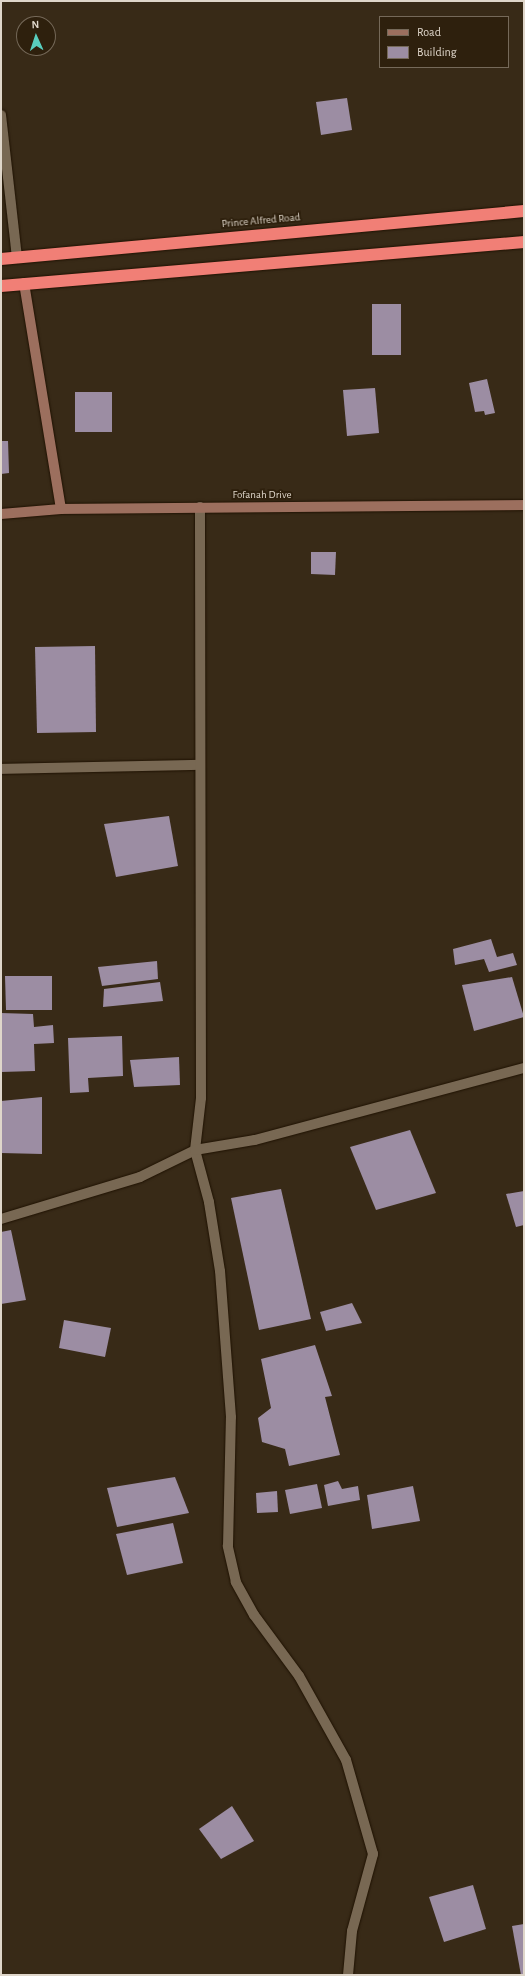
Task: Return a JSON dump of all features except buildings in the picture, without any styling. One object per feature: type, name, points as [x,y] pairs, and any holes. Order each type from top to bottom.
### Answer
[{"type":"highway","name":"Prince Alfred Road","points":[[1,259],[524,211]]},
{"type":"highway","points":[[1,286],[524,242]]},
{"type":"street","points":[[1,115],[17,257]]},
{"type":"street","points":[[24,283],[61,509]]},
{"type":"street","name":"Fofanah Drive","points":[[1,514],[61,509],[524,505]]},
{"type":"street","points":[[200,507],[198,765],[201,1098],[195,1150],[209,1202],[220,1271],[231,1417],[228,1546],[236,1582],[254,1615],[300,1676],[346,1760],[373,1854],[352,1931],[348,1975]]},
{"type":"street","points":[[1,769],[198,765]]},
{"type":"street","points":[[1,1219],[140,1177],[195,1150],[255,1140],[524,1068]]}]
